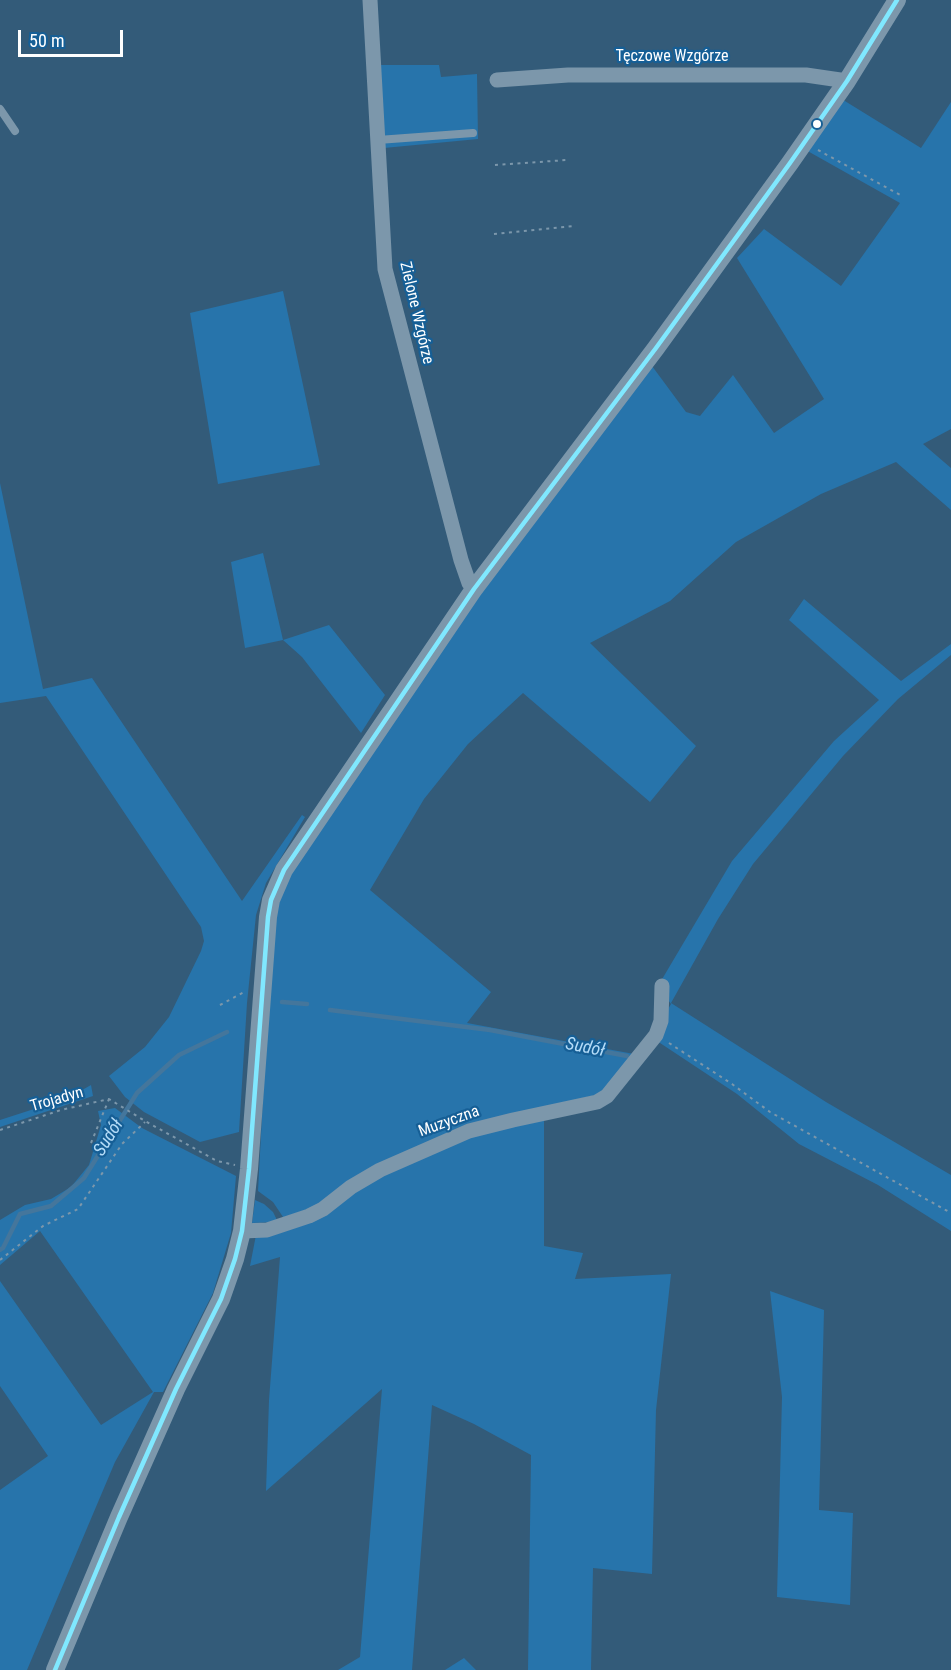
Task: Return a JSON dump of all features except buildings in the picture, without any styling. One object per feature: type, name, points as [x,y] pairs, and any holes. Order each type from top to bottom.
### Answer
[{"type":"street","name":"Zielone Wzgórze","points":[[370,0],[385,269],[461,560],[469,583],[474,589]]},
{"type":"street","points":[[55,1670],[176,1389],[221,1299],[236,1259],[242,1231],[249,1169],[262,983],[271,900],[284,870],[474,589],[656,348],[804,143],[847,81],[897,0]]},
{"type":"street","name":"Tęczowe Wzgórze","points":[[497,80],[568,75],[806,75],[847,81]]},
{"type":"street","name":"Muzyczna","points":[[242,1231],[267,1230],[309,1216],[380,1170],[469,1131],[597,1102],[607,1096],[656,1035],[661,1021],[662,986]]},
{"type":"lane","points":[[0,109],[15,131]]},
{"type":"lane","points":[[378,140],[473,133]]},
{"type":"path","points":[[804,143],[902,196]]},
{"type":"path","points":[[495,165],[567,159]]},
{"type":"path","points":[[494,234],[573,226]]},
{"type":"path","points":[[220,1005],[262,983]]},
{"type":"path","points":[[656,1035],[732,1084],[770,1112],[951,1213]]},
{"type":"path","points":[[91,1143],[110,1099]]},
{"type":"path","name":"Trojadyn","points":[[0,1130],[61,1110],[110,1099],[145,1122],[216,1161]]},
{"type":"path","points":[[0,1260],[43,1226],[78,1209],[122,1144],[145,1122]]},
{"type":"shaded area","points":[[379,65],[439,65],[441,77],[477,74],[478,139],[384,148]]},
{"type":"shaded area","points":[[840,98],[921,148],[951,102],[951,429],[923,444],[951,468],[951,510],[896,462],[821,494],[736,542],[670,601],[590,643],[696,746],[650,802],[523,693],[468,744],[424,799],[370,890],[491,992],[467,1023],[634,1054],[600,1094],[508,1116],[285,1220],[273,1202],[258,1191],[268,1004],[276,910],[290,874],[478,594],[652,366],[686,412],[700,416],[733,375],[774,433],[824,399],[737,258],[764,229],[841,286],[900,203],[804,149]]},
{"type":"shaded area","points":[[283,291],[320,465],[218,484],[190,313]]},
{"type":"shaded area","points":[[0,483],[43,689],[92,678],[242,901],[302,815],[305,817],[266,883],[256,915],[247,1003],[239,1132],[200,1142],[144,1112],[125,1097],[109,1076],[145,1047],[169,1017],[204,941],[201,927],[46,696],[0,703]]},
{"type":"shaded area","points":[[263,553],[283,640],[245,648],[231,562]]},
{"type":"shaded area","points":[[804,599],[901,681],[951,644],[951,655],[898,699],[843,756],[753,864],[718,919],[671,1003],[826,1102],[951,1175],[951,1231],[878,1185],[799,1144],[737,1094],[657,1041],[664,1016],[671,1004],[658,986],[732,861],[834,741],[879,700],[789,620]]},
{"type":"shaded area","points":[[329,625],[385,695],[361,733],[302,657],[283,640]]},
{"type":"shaded area","points":[[91,1085],[93,1096],[0,1127],[0,1120],[68,1098]]},
{"type":"shaded area","points":[[115,1108],[142,1128],[236,1176],[231,1233],[213,1293],[163,1392],[154,1392],[115,1462],[27,1670],[0,1670],[0,1490],[48,1456],[0,1386],[0,1281],[101,1425],[153,1392],[40,1231],[0,1265],[0,1220],[25,1205],[51,1199],[71,1187],[89,1165],[101,1125],[98,1111]]},
{"type":"shaded area","points":[[544,1118],[544,1246],[583,1253],[575,1279],[671,1274],[656,1410],[652,1574],[593,1568],[591,1670],[528,1670],[531,1455],[474,1424],[432,1405],[412,1670],[338,1670],[360,1657],[382,1389],[266,1491],[269,1400],[280,1257],[250,1266],[256,1235],[386,1172],[482,1131]]},
{"type":"shaded area","points":[[255,1200],[273,1212],[278,1222],[252,1223]]},
{"type":"shaded area","points":[[770,1291],[824,1310],[819,1510],[853,1513],[850,1605],[777,1597],[782,1397]]},
{"type":"shaded area","points":[[464,1658],[476,1670],[445,1670]]},
{"type":"waterway","name":"Sudół","points":[[282,1002],[307,1004]]},
{"type":"waterway","name":"Sudół","points":[[330,1010],[490,1030],[627,1056]]},
{"type":"waterway","name":"Sudół","points":[[0,1250],[20,1214],[51,1206],[84,1178],[137,1093],[179,1055],[227,1032]]},
{"type":"transit line","points":[[55,1670],[176,1389],[221,1299],[235,1259],[242,1231],[249,1169],[268,917],[271,900],[284,870],[474,589],[656,348],[790,163],[847,81],[897,0]]}]
